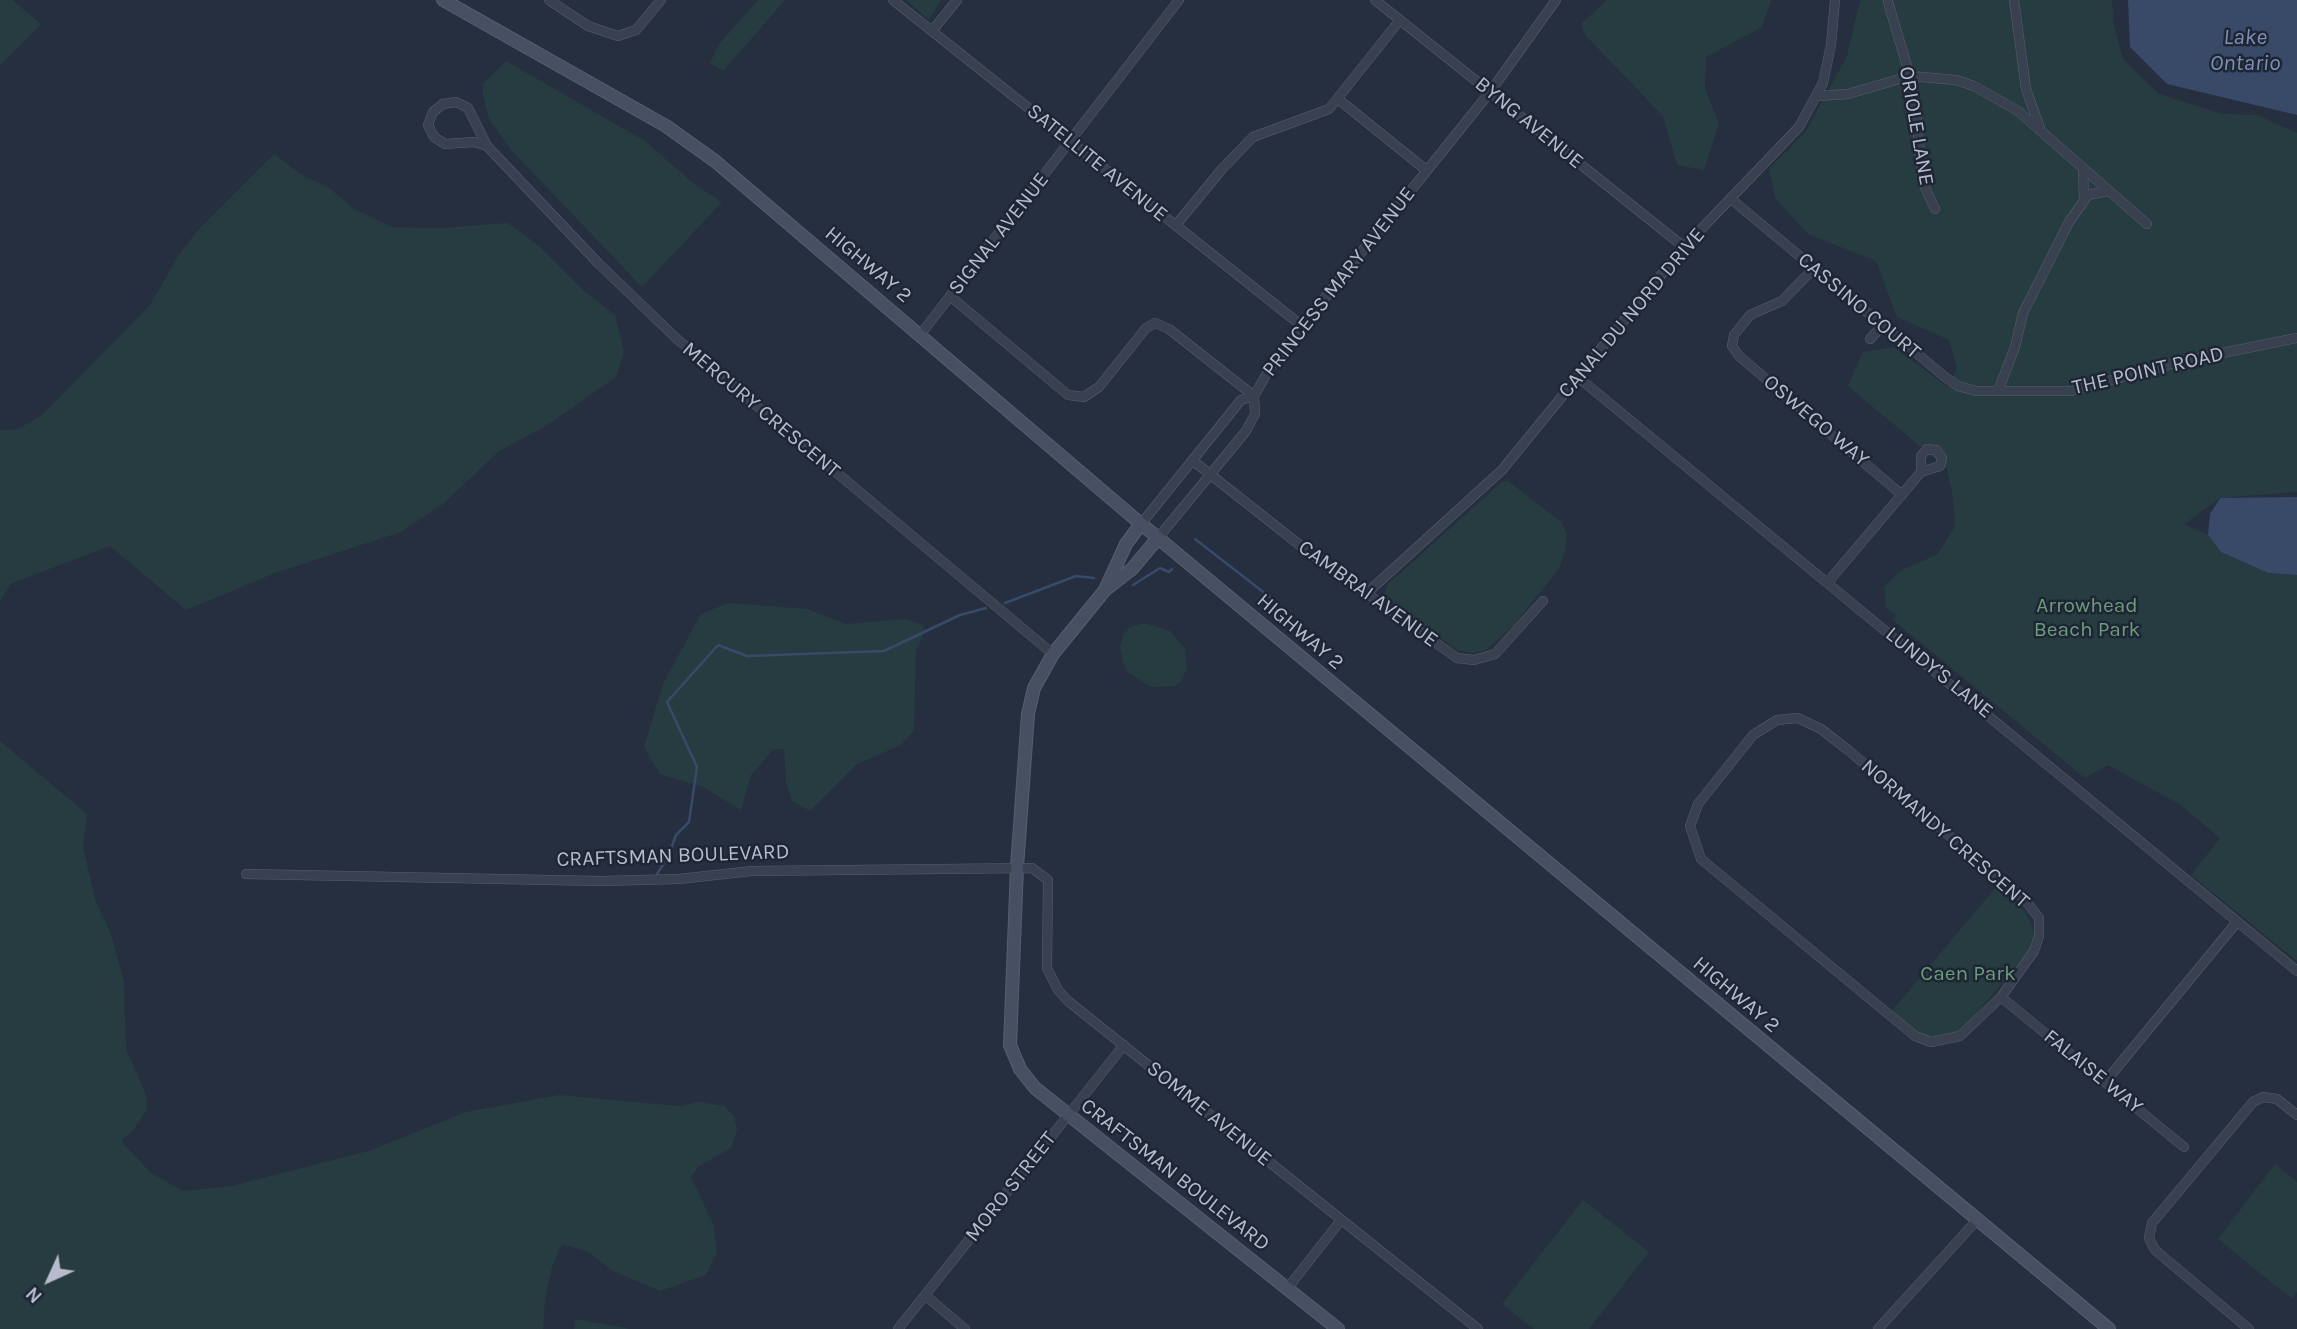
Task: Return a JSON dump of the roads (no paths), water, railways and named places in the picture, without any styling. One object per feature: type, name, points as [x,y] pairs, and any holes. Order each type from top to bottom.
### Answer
[{"type":"main road","name":"HIGHWAY 2","points":[[443,0],[666,126],[715,161],[1141,524],[2109,1329]]},
{"type":"main road","name":"CRAFTSMAN BOULEVARD","points":[[1105,590],[1126,544],[1141,524]]},
{"type":"main road","name":"CRAFTSMAN BOULEVARD","points":[[1158,538],[1132,569],[1105,590],[1053,654],[1034,688],[1028,714],[1017,867],[1010,1045],[1027,1079],[1339,1329]]},
{"type":"street","points":[[549,0],[588,26],[618,36],[636,30],[660,0]]},
{"type":"street","name":"SATELLITE AVENUE","points":[[893,0],[1302,326]]},
{"type":"street","points":[[932,31],[957,0]]},
{"type":"street","name":"SIGNAL AVENUE","points":[[920,335],[1179,0]]},
{"type":"street","name":"BYNG AVENUE","points":[[1375,0],[1684,247]]},
{"type":"street","name":"PRINCESS MARY AVENUE","points":[[1158,538],[1246,430],[1255,414],[1254,396],[1274,361],[1490,92],[1556,0]]},
{"type":"street","name":"CANAL DU NORD DRIVE","points":[[1368,592],[1490,483],[1684,247],[1788,140],[1818,96],[1831,45],[1835,0]]},
{"type":"street","points":[[2014,0],[2026,89],[2042,132]]},
{"type":"street","name":"ORIOLE LANE","points":[[1888,2],[1910,76],[1922,181],[1935,209]]},
{"type":"street","points":[[1176,225],[1222,169],[1253,137],[1323,112],[1338,99],[1400,20]]},
{"type":"street","points":[[1818,96],[1848,94],[1910,76],[1956,80],[2006,102],[2147,224]]},
{"type":"street","points":[[2006,102],[2022,95],[2026,89]]},
{"type":"street","name":"PRINCESS MARY AVENUE","points":[[1338,99],[1426,170]]},
{"type":"street","name":"MERCURY CRESCENT","points":[[487,146],[474,142],[444,144],[433,137],[428,125],[433,112],[443,104],[456,102],[468,108],[487,146],[599,264],[677,340],[1053,654]]},
{"type":"street","points":[[2083,170],[2084,200]]},
{"type":"street","points":[[1998,391],[2015,347],[2023,313],[2084,200],[2094,192],[2108,191]]},
{"type":"street","name":"CASSINO COURT","points":[[1731,199],[1958,386],[1976,391],[1998,391]]},
{"type":"street","name":"OSWEGO WAY","points":[[1814,268],[1782,301],[1750,315],[1734,335],[1732,346],[1739,356],[1902,495]]},
{"type":"street","points":[[951,297],[1068,395],[1084,397],[1099,387],[1146,328],[1155,323],[1169,329],[1254,396]]},
{"type":"street","points":[[1870,339],[1882,326]]},
{"type":"street","name":"THE POINT ROAD","points":[[1998,391],[2071,391],[2097,387],[2183,362],[2297,338]]},
{"type":"street","name":"LUNDY'S LANE","points":[[1579,378],[2297,971]]},
{"type":"street","name":"PRINCESS MARY AVENUE","points":[[1141,524],[1241,400],[1254,396]]},
{"type":"street","name":"CAMBRAI AVENUE","points":[[1192,460],[1306,550],[1368,592],[1450,654],[1465,660],[1484,659],[1494,654],[1543,601]]},
{"type":"street","points":[[1828,582],[1921,472]]},
{"type":"street","name":"NORMANDY CRESCENT","points":[[1798,718],[1821,729],[2025,900],[2039,918],[2039,936],[2034,951],[2001,997],[1960,1036],[1931,1042],[1915,1036],[1701,859],[1690,826],[1698,804],[1753,735],[1777,720],[1798,718]]},
{"type":"street","name":"CRAFTSMAN BOULEVARD","points":[[246,874],[601,881],[678,879],[752,871],[1017,867]]},
{"type":"street","name":"SOMME AVENUE","points":[[1017,867],[1032,868],[1048,880],[1045,951],[1048,968],[1058,990],[1478,1329]]},
{"type":"street","points":[[2105,1082],[2237,922]]},
{"type":"street","name":"FALAISE WAY","points":[[2001,997],[2184,1147]]},
{"type":"street","name":"MORO STREET","points":[[898,1329],[1124,1045]]},
{"type":"street","points":[[2249,1329],[2155,1250],[2149,1238],[2152,1223],[2253,1102],[2263,1097],[2277,1099],[2297,1115]]},
{"type":"street","points":[[1287,1289],[1341,1220]]},
{"type":"street","points":[[1878,1329],[1977,1220]]},
{"type":"street","points":[[925,1295],[965,1329]]},
{"type":"water","name":"Lake Ontario","points":[[2128,0],[2297,0],[2297,115],[2167,84],[2130,47]]},
{"type":"water","points":[[2297,497],[2297,575],[2268,573],[2221,552],[2208,535],[2210,514],[2220,498]]},
{"type":"waterway","points":[[1195,539],[1271,598]]},
{"type":"waterway","points":[[1133,585],[1160,568],[1169,572],[1172,569]]},
{"type":"waterway","points":[[1005,603],[1076,576],[1094,578]]},
{"type":"waterway","points":[[657,874],[668,857],[676,835],[689,822],[697,767],[667,702],[718,645],[747,656],[884,651],[960,615],[986,608]]},
{"type":"park label","name":"Arrowhead Beach Park","points":[[2087,618]]},
{"type":"park label","name":"Caen Park","points":[[1968,974]]}]
